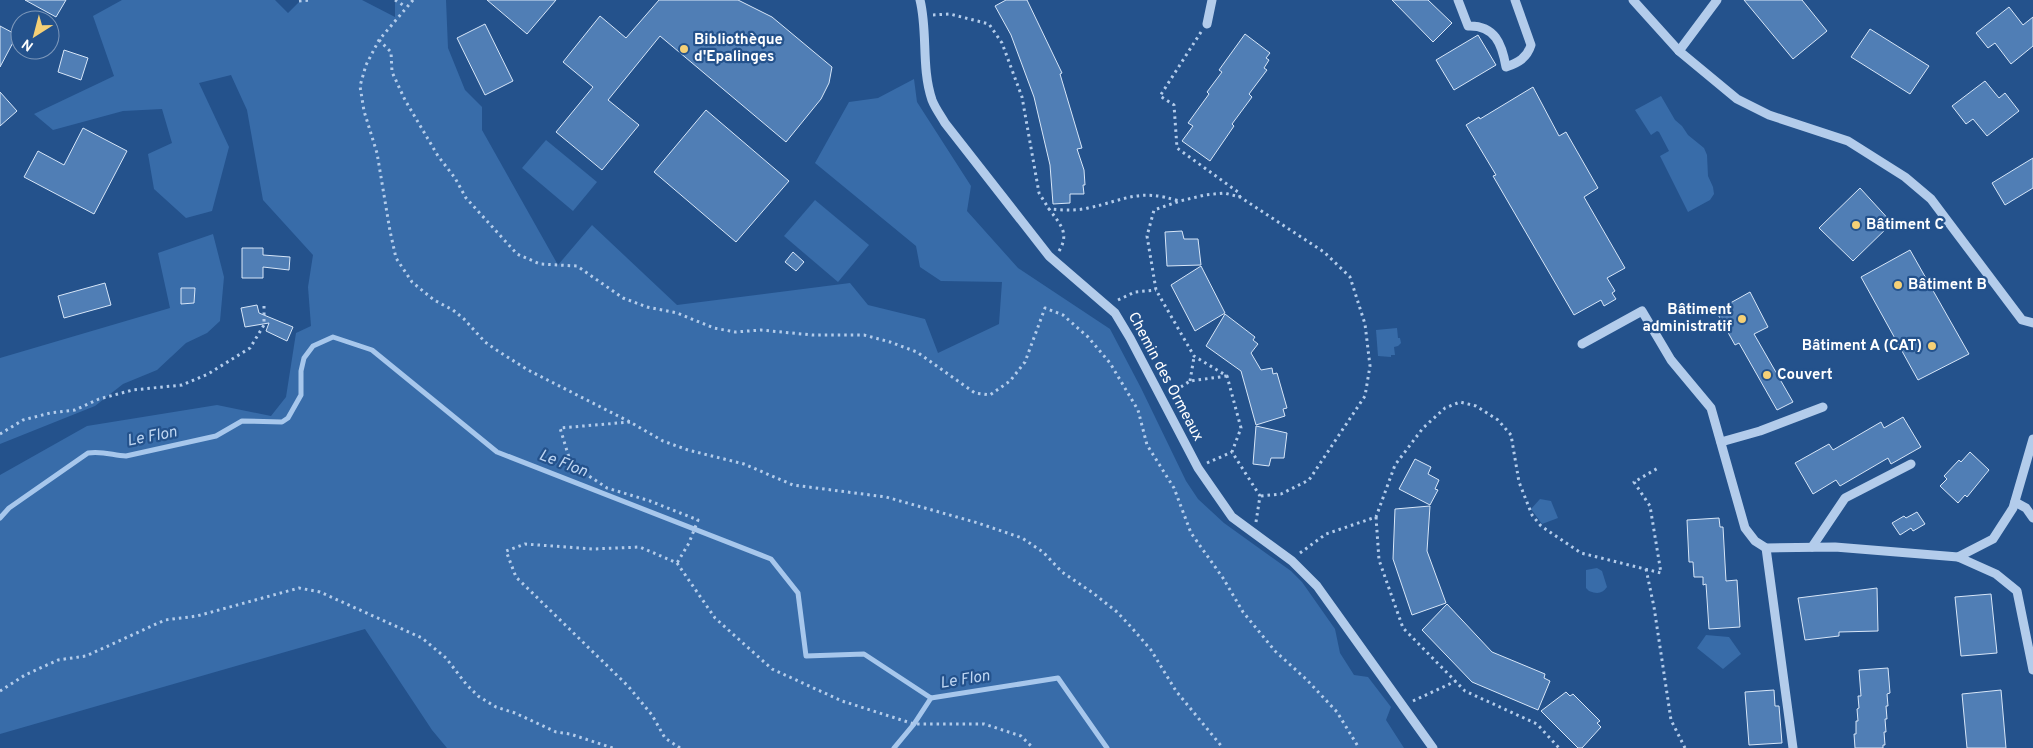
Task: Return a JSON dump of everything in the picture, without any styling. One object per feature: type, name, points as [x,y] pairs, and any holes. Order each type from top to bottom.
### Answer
[{"type":"street","name":"Chemin des Ormeaux","points":[[920,0],[924,15],[928,82],[932,101],[945,123],[1049,256],[1115,313],[1198,468],[1232,518],[1292,561],[1317,586],[1433,748]]},
{"type":"street","points":[[1207,24],[1212,0]]},
{"type":"street","points":[[1458,0],[1468,26],[1476,26],[1494,34],[1502,48],[1506,67],[1519,62],[1529,52],[1531,45],[1515,0]]},
{"type":"street","points":[[1633,0],[1679,51],[1737,99],[1769,115],[1848,141],[1906,177],[1931,199],[2022,320],[2033,323]]},
{"type":"street","points":[[1679,51],[1717,0]]},
{"type":"street","points":[[1582,344],[1642,312],[1671,360],[1711,408],[1745,528],[1755,541],[1766,548],[1835,547],[1958,557],[1996,574],[2017,591],[2033,670]]},
{"type":"street","points":[[1720,442],[1760,431],[1823,407]]},
{"type":"street","points":[[1958,557],[1993,539],[2015,502],[2033,439]]},
{"type":"street","points":[[1812,547],[1845,498],[1911,464]]},
{"type":"street","points":[[2015,502],[2026,508],[2033,518]]},
{"type":"street","points":[[1766,548],[1793,748]]},
{"type":"path","points":[[299,1],[310,0]]},
{"type":"path","points":[[395,0],[406,7]]},
{"type":"path","points":[[414,0],[379,40],[366,65],[360,86],[364,111],[377,153],[396,258],[412,282],[434,300],[453,310],[485,342],[498,352],[528,370],[663,441],[688,450],[744,464],[792,484],[886,497],[978,523],[1022,538],[1043,552],[1062,572],[1117,612],[1151,650],[1176,691],[1223,748]]},
{"type":"path","points":[[933,15],[950,14],[989,24],[1002,43],[1022,97],[1040,193],[1049,209],[1063,227],[1064,242],[1058,252]]},
{"type":"path","points":[[1207,24],[1160,96],[1174,105],[1176,148],[1238,192],[1240,197]]},
{"type":"path","points":[[379,40],[391,52],[392,72],[405,100],[438,156],[455,178],[466,198],[496,232],[518,254],[540,264],[577,266],[623,298],[647,307],[677,313],[714,328],[735,332],[761,330],[812,335],[864,336],[917,352],[975,393],[990,395],[1010,381],[1026,362],[1045,308],[1063,314],[1088,337],[1110,363],[1138,410],[1147,445],[1174,488],[1190,533],[1223,578],[1244,612],[1274,651],[1307,680],[1337,712],[1359,748]]},
{"type":"path","points":[[1207,464],[1232,452],[1240,428],[1227,376],[1194,356],[1156,290],[1147,236],[1154,210],[1180,201],[1224,193],[1240,197],[1324,252],[1350,277],[1364,324],[1370,366],[1365,396],[1309,480],[1281,494],[1260,496]]},
{"type":"path","points":[[1049,209],[1086,209],[1133,195],[1159,195],[1180,201]]},
{"type":"path","points":[[1115,301],[1135,292],[1156,290]]},
{"type":"path","points":[[0,434],[23,420],[50,412],[75,410],[99,399],[134,390],[182,385],[208,374],[250,348],[264,325],[264,304]]},
{"type":"path","points":[[1190,381],[1194,356]]},
{"type":"path","points":[[1170,394],[1190,381],[1227,376]]},
{"type":"path","points":[[1559,748],[1537,724],[1465,691],[1403,628],[1379,560],[1376,517],[1395,466],[1423,428],[1444,408],[1460,402],[1476,406],[1498,420],[1512,435],[1519,482],[1532,515],[1541,526],[1581,554],[1646,568],[1661,574],[1650,506],[1634,482],[1658,468]]},
{"type":"path","points":[[630,422],[560,428],[571,464],[607,488],[650,500],[698,520],[689,543],[677,563]]},
{"type":"path","points":[[1232,452],[1260,496],[1256,522]]},
{"type":"path","points":[[1296,556],[1326,534],[1376,517]]},
{"type":"path","points":[[680,748],[665,738],[652,714],[628,686],[516,577],[506,551],[525,544],[593,549],[640,547],[677,563],[715,618],[772,669],[842,701],[914,724],[984,724],[1021,736],[1033,748]]},
{"type":"path","points":[[1646,568],[1654,607],[1671,720],[1685,748]]},
{"type":"path","points":[[0,692],[25,675],[58,660],[86,656],[166,620],[197,616],[299,588],[320,592],[422,638],[446,658],[478,696],[496,706],[556,732],[570,734],[613,748]]},
{"type":"path","points":[[1408,703],[1456,681]]},
{"type":"shaded area","points":[[122,0],[275,0],[288,13],[301,0],[362,0],[395,17],[395,0],[446,0],[448,48],[465,90],[482,107],[482,130],[558,265],[592,225],[677,305],[850,283],[868,305],[925,319],[938,353],[999,324],[1002,282],[941,281],[920,267],[916,246],[815,163],[849,102],[878,98],[914,79],[917,102],[971,186],[967,211],[1018,268],[1110,329],[1186,481],[1198,499],[1224,523],[1291,571],[1302,582],[1335,629],[1340,653],[1354,675],[1368,677],[1391,707],[1386,720],[1404,748],[447,748],[432,730],[365,629],[0,734],[0,475],[87,426],[217,405],[271,416],[286,397],[296,333],[311,326],[308,287],[313,255],[263,200],[247,110],[231,75],[199,83],[229,147],[212,211],[186,218],[154,189],[148,154],[172,143],[162,109],[123,111],[53,130],[34,114],[114,76],[93,16]]},
{"type":"shaded area","points":[[1661,96],[1675,120],[1688,135],[1704,148],[1707,155],[1708,176],[1714,194],[1710,200],[1688,212],[1660,156],[1669,151],[1659,132],[1657,131],[1651,135],[1635,110]]},
{"type":"shaded area","points":[[546,140],[597,182],[573,211],[522,168]]},
{"type":"shaded area","points":[[815,200],[869,245],[838,282],[784,236]]},
{"type":"shaded area","points":[[213,234],[224,277],[220,321],[207,333],[186,343],[157,370],[123,384],[95,406],[0,444],[0,358],[170,308],[158,253]]},
{"type":"shaded area","points":[[1397,328],[1398,338],[1400,338],[1401,343],[1394,347],[1395,355],[1391,355],[1391,357],[1378,356],[1376,330]]},
{"type":"shaded area","points":[[1540,499],[1551,501],[1558,518],[1542,524],[1531,509]]},
{"type":"shaded area","points":[[1597,568],[1602,571],[1607,587],[1597,593],[1586,588],[1586,570]]},
{"type":"shaded area","points":[[1706,635],[1729,637],[1741,654],[1723,669],[1697,648]]},
{"type":"building","points":[[25,0],[66,0],[60,10],[43,10]]},
{"type":"building","points":[[487,0],[556,0],[527,34]]},
{"type":"building","points":[[659,0],[738,0],[772,17],[832,67],[829,83],[821,99],[786,142],[660,36],[608,100],[639,125],[602,170],[556,132],[593,87],[563,62],[600,16],[626,38]]},
{"type":"building","points":[[1006,0],[1027,0],[1062,73],[1060,74],[1082,148],[1077,149],[1084,170],[1085,185],[1083,185],[1084,194],[1070,194],[1070,203],[1053,204],[1050,165],[1034,97],[1011,35],[995,6]]},
{"type":"building","points":[[1392,0],[1428,0],[1452,23],[1433,42]]},
{"type":"building","points":[[1744,0],[1802,0],[1827,31],[1793,59]]},
{"type":"building","points":[[2009,7],[2023,25],[2033,17],[2033,46],[2011,64],[1995,43],[1988,48],[1976,33]]},
{"type":"building","points":[[485,24],[513,81],[485,95],[457,38]]},
{"type":"building","points":[[0,26],[10,31],[10,48],[0,67]]},
{"type":"building","points":[[1870,29],[1929,66],[1910,94],[1851,57]]},
{"type":"building","points":[[1245,34],[1270,53],[1266,58],[1269,60],[1264,68],[1267,70],[1249,94],[1252,97],[1232,124],[1234,126],[1210,161],[1182,141],[1193,126],[1188,123],[1222,72],[1219,70]]},
{"type":"building","points":[[1478,35],[1496,65],[1454,90],[1436,60]]},
{"type":"building","points":[[64,50],[88,58],[81,80],[58,72]]},
{"type":"building","points":[[1985,81],[1999,98],[2005,93],[2019,111],[1987,136],[1973,119],[1966,124],[1952,106]]},
{"type":"building","points":[[1533,87],[1559,136],[1566,132],[1598,188],[1584,197],[1625,268],[1607,278],[1615,291],[1612,293],[1616,299],[1604,306],[1601,300],[1574,315],[1493,176],[1496,175],[1466,125],[1479,117],[1480,119]]},
{"type":"building","points":[[0,92],[17,111],[0,126]]},
{"type":"building","points":[[706,110],[789,181],[736,242],[654,172]]},
{"type":"building","points":[[83,128],[127,151],[94,214],[24,177],[38,151],[64,165]]},
{"type":"building","points":[[2033,158],[2033,188],[2005,205],[1992,183]]},
{"type":"building","name":"Bâtiment C","points":[[1860,188],[1892,223],[1853,261],[1819,228]]},
{"type":"building","points":[[1182,231],[1184,239],[1198,239],[1201,265],[1167,266],[1165,232]]},
{"type":"building","points":[[242,248],[263,248],[263,255],[290,257],[289,270],[263,267],[263,278],[242,278]]},
{"type":"building","points":[[1910,250],[1969,354],[1918,380],[1861,277]]},
{"type":"building","points":[[793,252],[804,262],[796,271],[785,262]]},
{"type":"building","points":[[1201,266],[1225,313],[1195,331],[1171,285]]},
{"type":"building","points":[[105,283],[111,305],[64,318],[58,296]]},
{"type":"building","points":[[181,288],[195,288],[194,303],[181,304]]},
{"type":"building","points":[[1750,292],[1768,327],[1754,334],[1793,402],[1777,410],[1739,343],[1735,345],[1716,311]]},
{"type":"building","points":[[257,305],[259,313],[293,327],[287,341],[266,331],[269,323],[245,327],[241,308]]},
{"type":"building","points":[[1225,314],[1255,337],[1253,340],[1258,344],[1251,353],[1261,370],[1272,368],[1273,374],[1277,373],[1287,408],[1283,409],[1285,416],[1256,425],[1241,371],[1206,346]]},
{"type":"building","points":[[1903,417],[1921,447],[1891,464],[1888,458],[1840,486],[1836,480],[1813,494],[1795,463],[1829,444],[1833,450],[1881,422],[1884,428]]},
{"type":"building","points":[[1256,426],[1287,433],[1284,458],[1271,458],[1269,466],[1253,464]]},
{"type":"building","points":[[1970,452],[1989,470],[1967,497],[1965,495],[1958,503],[1940,486],[1947,479],[1944,476],[1959,460],[1961,462]]},
{"type":"building","points":[[1415,459],[1431,467],[1428,474],[1439,480],[1435,489],[1438,490],[1430,505],[1399,489]]},
{"type":"building","points":[[1430,506],[1427,551],[1446,603],[1412,615],[1393,559],[1395,509]]},
{"type":"building","points":[[1917,512],[1925,524],[1913,531],[1911,528],[1900,535],[1892,523],[1904,516],[1906,518]]},
{"type":"building","points":[[1719,518],[1720,527],[1723,527],[1726,581],[1737,580],[1740,627],[1709,629],[1706,584],[1703,585],[1703,577],[1694,577],[1693,562],[1689,562],[1687,520]]},
{"type":"building","points":[[1877,588],[1878,631],[1839,632],[1839,636],[1805,640],[1798,598]]},
{"type":"building","points":[[1991,594],[1997,653],[1961,656],[1955,597]]},
{"type":"building","points":[[1447,604],[1492,652],[1545,674],[1544,678],[1550,681],[1538,710],[1472,682],[1422,630]]},
{"type":"building","points":[[1888,668],[1890,693],[1887,694],[1886,732],[1884,732],[1885,745],[1883,745],[1883,748],[1855,748],[1854,734],[1856,734],[1856,721],[1858,721],[1858,696],[1861,696],[1859,670]]},
{"type":"building","points":[[1774,690],[1775,706],[1779,706],[1782,743],[1749,745],[1745,692]]},
{"type":"building","points":[[2001,690],[2006,748],[1967,748],[1962,694]]},
{"type":"building","points":[[1566,692],[1570,696],[1573,694],[1600,721],[1597,723],[1601,727],[1582,748],[1578,748],[1541,711]]},
{"type":"waterway","name":"Le Flon","points":[[0,518],[9,508],[88,453],[126,456],[216,436],[242,421],[282,422],[288,418],[301,395],[301,371],[304,358],[313,346],[333,337],[372,350],[497,452],[771,559],[798,593],[806,656],[864,654],[931,698],[1058,678],[1107,748]]},
{"type":"waterway","points":[[894,748],[914,724],[931,698]]},
{"type":"place","name":"Bibliothèque d'Epalinges","points":[[684,49]]},
{"type":"place","name":"Bâtiment C","points":[[1856,225]]},
{"type":"place","name":"Bâtiment B","points":[[1898,285]]},
{"type":"place","name":"Bâtiment administratif","points":[[1742,319]]},
{"type":"place","name":"Bâtiment A (CAT)","points":[[1932,346]]},
{"type":"place","name":"Couvert","points":[[1767,375]]}]
